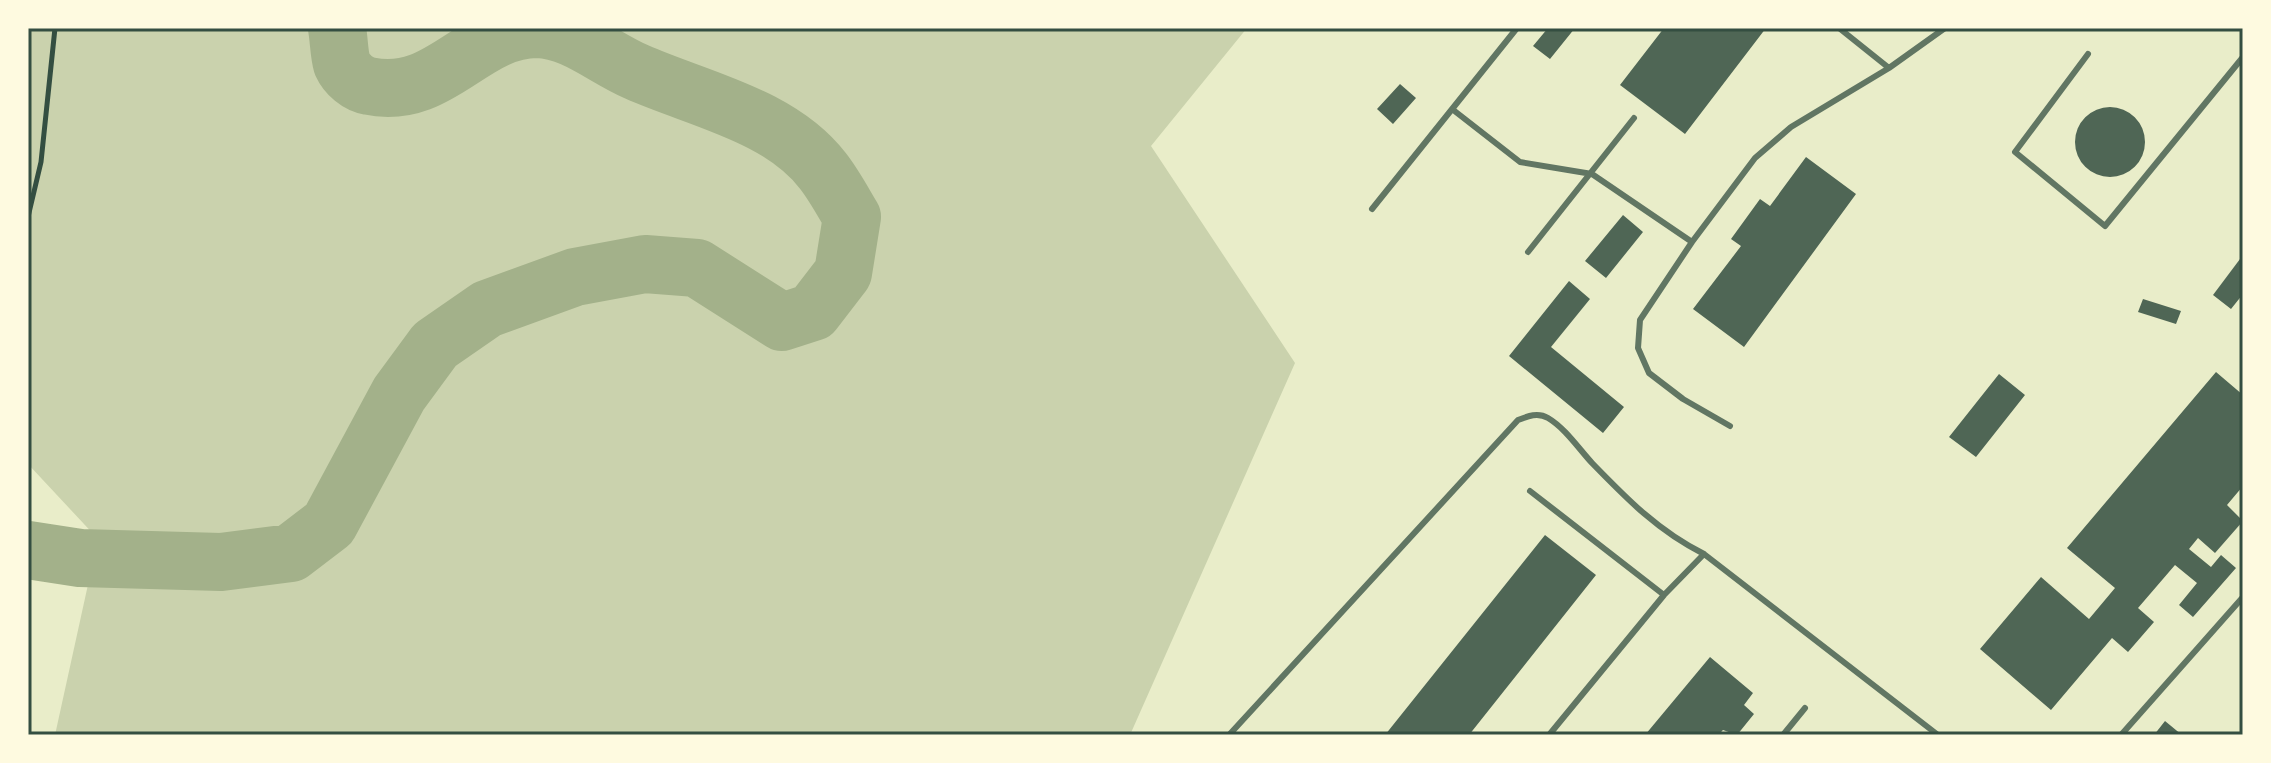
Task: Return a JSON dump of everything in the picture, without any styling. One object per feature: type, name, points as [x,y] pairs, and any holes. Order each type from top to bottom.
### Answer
[{"type":"lane","points":[[1372,209],[1517,28]]},
{"type":"lane","points":[[1839,28],[1889,68]]},
{"type":"lane","points":[[1730,426],[1683,399],[1649,373],[1638,348],[1640,320],[1692,242],[1755,158],[1779,137],[1889,68],[1945,28]]},
{"type":"lane","points":[[2088,54],[2015,152],[2105,226],[2243,57]]},
{"type":"lane","points":[[1452,109],[1520,162],[1592,174],[1692,242]]},
{"type":"lane","points":[[1528,252],[1634,118]]},
{"type":"lane","points":[[1229,735],[1518,420],[1533,414],[1546,417],[1651,522],[1671,538],[1704,554],[1938,735]]},
{"type":"lane","points":[[1530,491],[1664,595]]},
{"type":"lane","points":[[1549,735],[1664,595],[1704,554]]},
{"type":"lane","points":[[2121,735],[2243,597]]},
{"type":"lane","points":[[1783,735],[1805,708]]},
{"type":"path","points":[[28,217],[41,162],[55,28]]},
{"type":"green space","points":[[28,28],[1247,28],[1151,146],[1295,363],[1130,735],[55,735],[98,539],[28,464]]},
{"type":"building","points":[[1548,28],[1575,28],[1550,59],[1533,46]]},
{"type":"building","points":[[1664,28],[1766,28],[1685,134],[1620,85]]},
{"type":"building","points":[[1400,84],[1416,98],[1393,124],[1377,109]]},
{"type":"building","points":[[2110,107],[2129,113],[2139,123],[2145,142],[2139,161],[2129,171],[2110,177],[2091,171],[2081,161],[2075,142],[2081,123],[2091,113]]},
{"type":"building","points":[[1806,157],[1856,194],[1744,347],[1693,309],[1741,246],[1731,239],[1760,199],[1770,206]]},
{"type":"building","points":[[1623,215],[1643,232],[1606,278],[1585,261]]},
{"type":"building","points":[[2243,255],[2243,294],[2231,309],[2213,295]]},
{"type":"building","points":[[1569,281],[1590,299],[1551,347],[1624,407],[1603,433],[1509,356]]},
{"type":"building","points":[[2143,299],[2181,311],[2176,324],[2138,312]]},
{"type":"building","points":[[2216,372],[2243,395],[2243,486],[2227,505],[2243,521],[2215,553],[2198,538],[2189,549],[2211,567],[2221,555],[2236,568],[2193,617],[2179,605],[2197,583],[2175,565],[2138,608],[2154,622],[2128,652],[2112,638],[2051,710],[1980,649],[2041,577],[2089,619],[2115,588],[2067,548]]},
{"type":"building","points":[[1999,374],[2025,395],[1976,457],[1949,437]]},
{"type":"building","points":[[1545,535],[1596,575],[1469,735],[1385,735]]},
{"type":"building","points":[[1710,657],[1753,693],[1744,705],[1754,714],[1737,735],[1723,730],[1718,735],[1645,735]]},
{"type":"building","points":[[2165,721],[2182,735],[2154,735]]},
{"type":"waterway","points":[[28,550],[80,558],[221,562],[291,553],[329,524],[399,394],[435,345],[487,309],[575,277],[645,264],[697,268],[782,322],[813,312],[843,273],[852,217],[827,176],[805,152],[761,122],[637,72],[564,34],[537,29],[514,32],[493,40],[436,75],[416,83],[394,88],[369,86],[357,81],[344,68],[337,28]]}]
